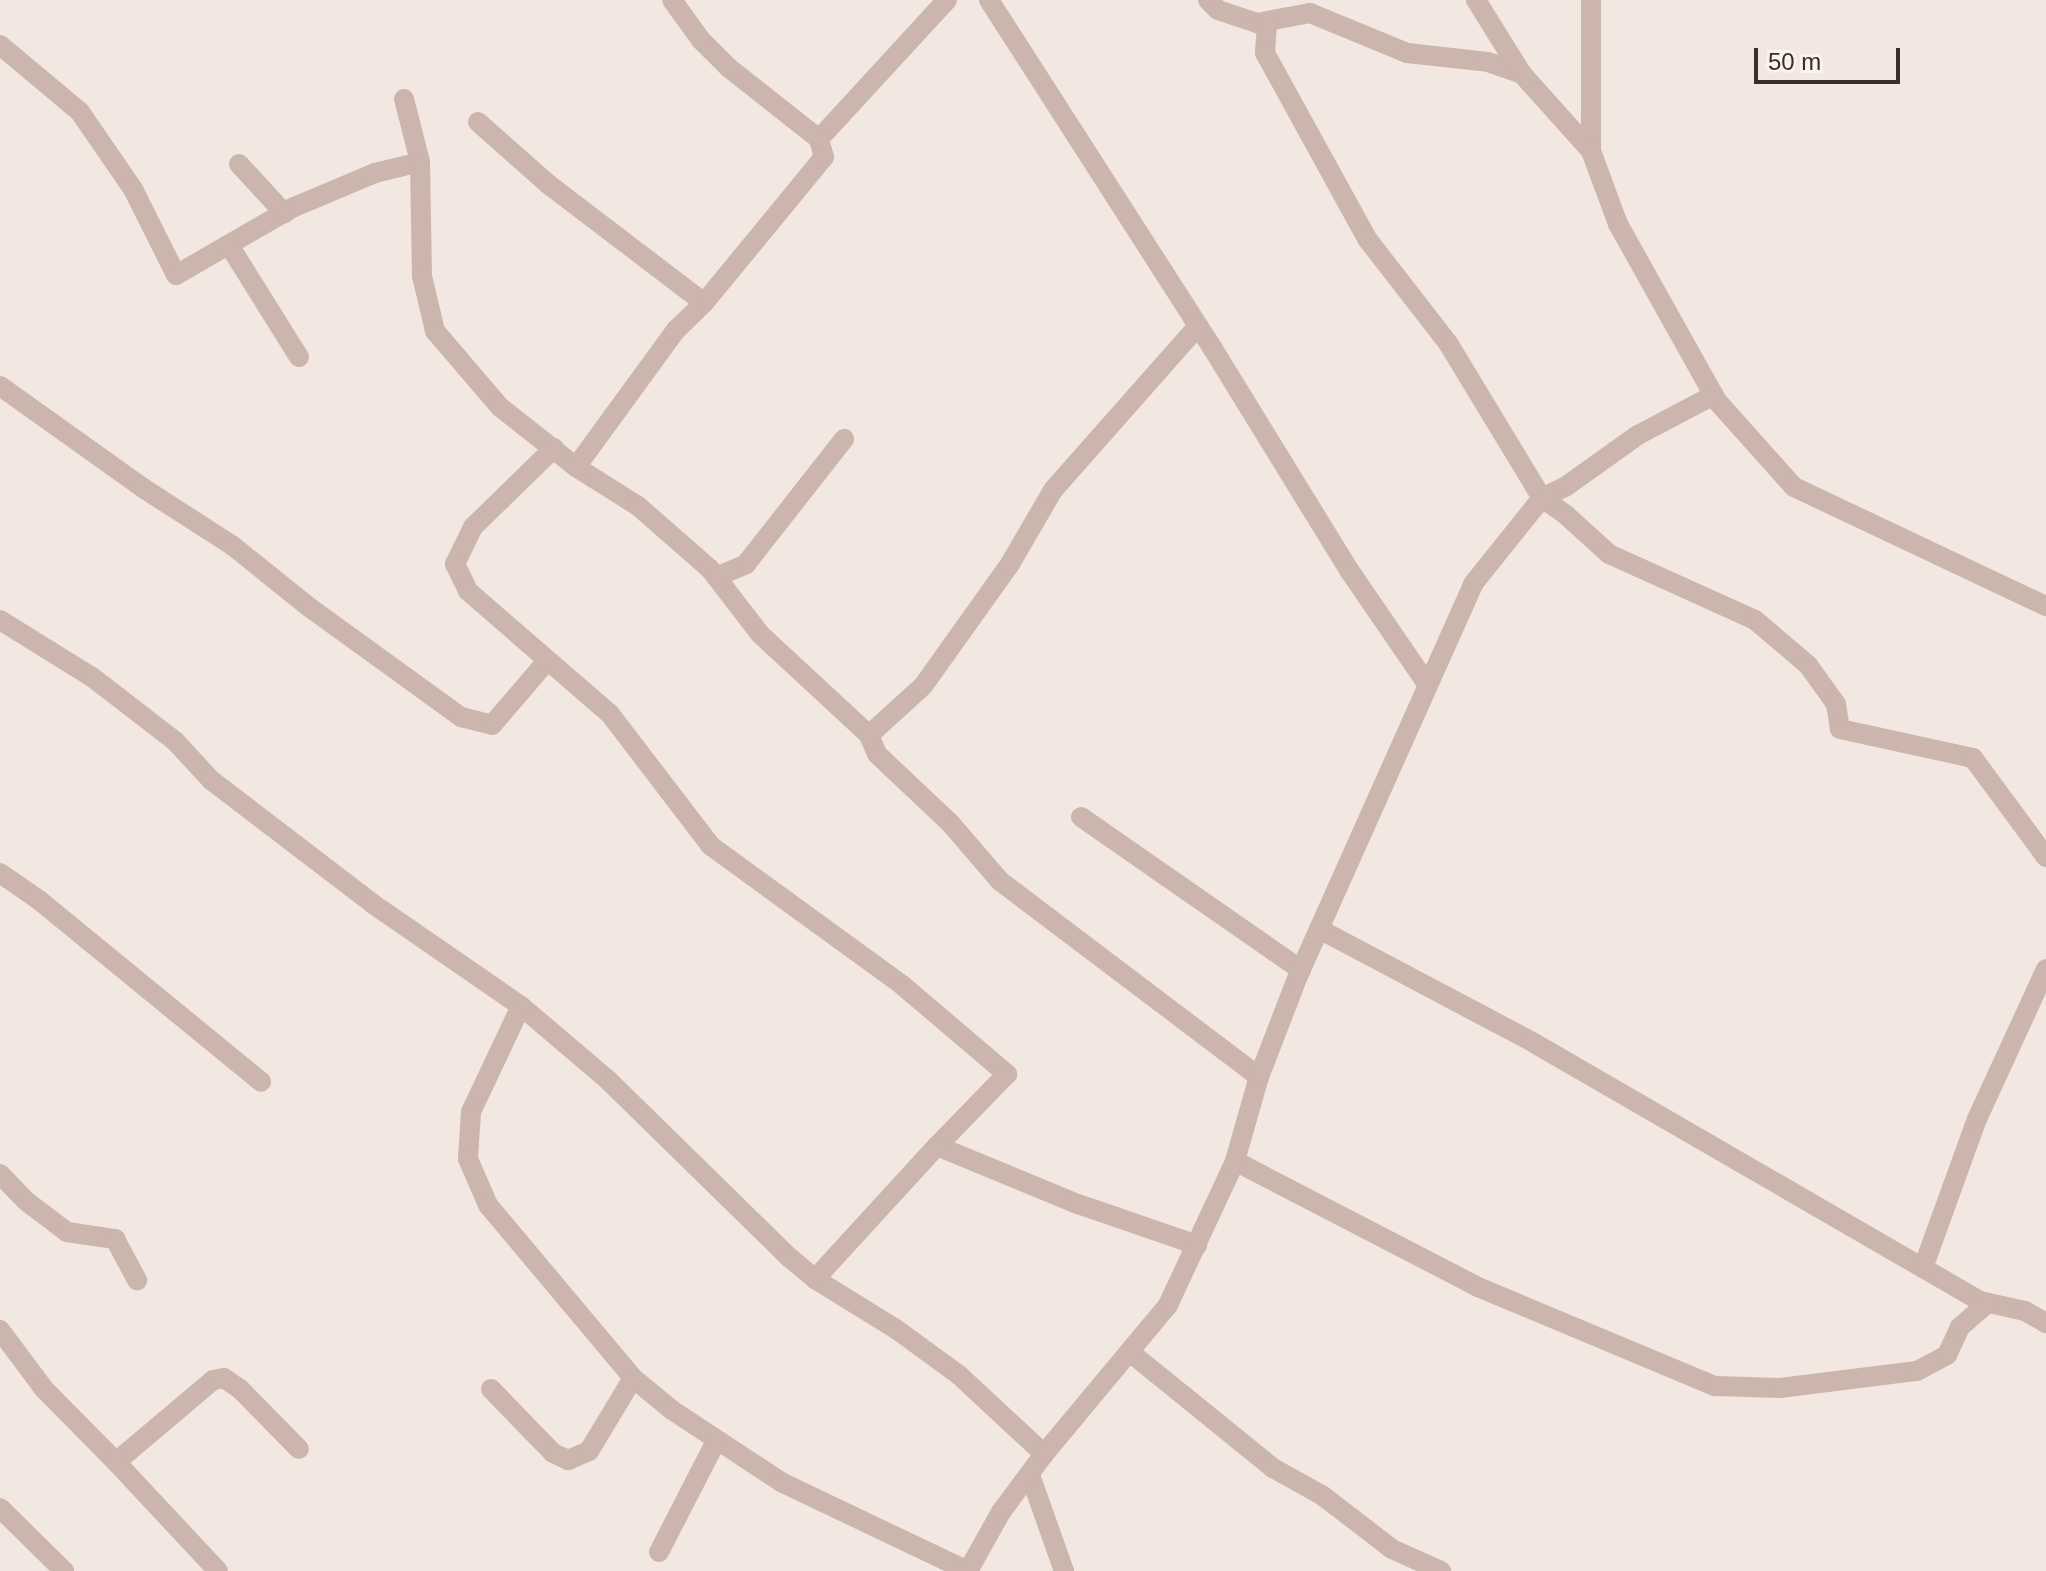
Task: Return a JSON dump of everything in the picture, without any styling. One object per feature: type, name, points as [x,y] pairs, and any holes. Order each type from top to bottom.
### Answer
[{"type":"street","points":[[819,139],[947,0]]},
{"type":"street","points":[[989,0],[1198,326],[1349,570],[1427,684]]},
{"type":"street","points":[[1208,0],[1226,14],[1267,24],[1310,13],[1407,53],[1488,62],[1522,74]]},
{"type":"street","points":[[1476,0],[1522,74],[1591,151]]},
{"type":"street","points":[[1591,0],[1591,151],[1618,224],[1714,395],[1794,487],[2046,606]]},
{"type":"street","points":[[576,467],[676,330],[704,303],[824,157],[819,139],[729,68],[677,2]]},
{"type":"street","points":[[1267,24],[1265,53],[1368,240],[1448,343],[1542,498],[1609,554],[1755,620],[1808,665],[1836,704],[1840,729],[1973,758],[2046,857]]},
{"type":"street","points":[[0,45],[80,112],[133,189],[176,275],[284,213],[375,173],[420,162]]},
{"type":"street","points":[[404,99],[420,162],[422,276],[435,331],[500,407],[576,467],[638,506],[716,577],[760,634],[869,735],[877,754],[951,824],[1000,881],[1259,1077]]},
{"type":"street","points":[[478,122],[548,184],[704,303]]},
{"type":"street","points":[[239,164],[284,213]]},
{"type":"street","points":[[229,245],[299,357]]},
{"type":"street","points":[[869,735],[923,686],[1010,564],[1053,490],[1198,326]]},
{"type":"street","points":[[0,386],[143,488],[233,546],[309,607],[461,717],[492,725],[547,661]]},
{"type":"street","points":[[521,1006],[471,1112],[468,1159],[488,1205],[633,1378],[716,1441],[781,1482],[968,1571],[1001,1512],[1044,1454],[1168,1305],[1235,1161],[1259,1077],[1301,970],[1473,584],[1542,498],[1565,487],[1638,435],[1714,395]]},
{"type":"street","points":[[716,577],[746,564],[844,439]]},
{"type":"street","points":[[554,448],[473,527],[455,564],[468,591],[610,714],[711,846],[902,985],[1007,1074],[815,1279]]},
{"type":"street","points":[[0,620],[92,677],[175,741],[211,780],[323,866],[521,1006],[609,1081],[815,1279],[896,1329],[959,1375],[1044,1454]]},
{"type":"street","points":[[1081,817],[1301,970]]},
{"type":"street","points":[[0,873],[39,900],[261,1082]]},
{"type":"street","points":[[1321,930],[1534,1043],[1923,1268],[1988,1303],[2025,1311],[2046,1323]]},
{"type":"street","points":[[1923,1268],[1977,1119],[2046,969]]},
{"type":"street","points":[[937,1146],[1078,1204],[1197,1245]]},
{"type":"street","points":[[1235,1161],[1478,1287],[1715,1386],[1780,1388],[1917,1371],[1947,1355],[1960,1327],[1988,1303]]},
{"type":"street","points":[[0,1174],[26,1201],[67,1232],[115,1239],[137,1280]]},
{"type":"street","points":[[0,1330],[44,1389],[218,1571]]},
{"type":"street","points":[[1131,1353],[1273,1468],[1323,1496],[1392,1549],[1441,1571]]},
{"type":"street","points":[[116,1462],[213,1380],[224,1378],[240,1389],[299,1449]]},
{"type":"street","points":[[491,1389],[553,1453],[568,1460],[589,1451],[633,1378]]},
{"type":"street","points":[[659,1552],[716,1441]]},
{"type":"street","points":[[1030,1475],[1064,1571]]},
{"type":"street","points":[[0,1508],[64,1571]]}]
